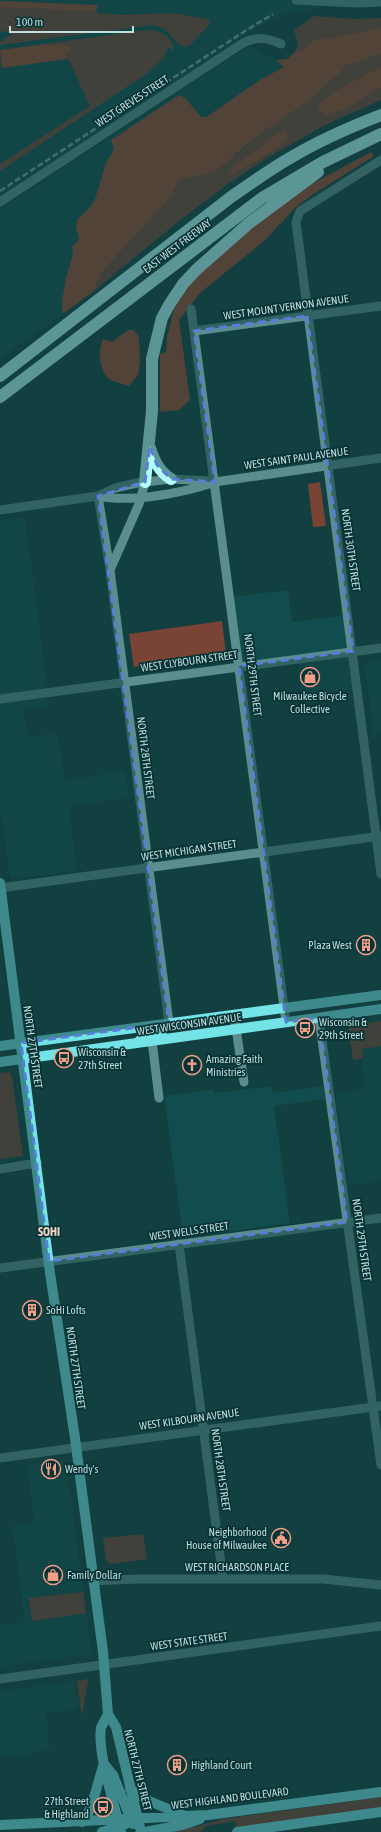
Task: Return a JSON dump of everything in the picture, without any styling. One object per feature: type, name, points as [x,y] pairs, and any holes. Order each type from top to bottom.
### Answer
[{"type":"highway","name":"EAST-WEST FREEWAY","points":[[0,376],[254,181],[311,146],[381,114]]},
{"type":"highway","name":"EAST-WEST FREEWAY","points":[[0,397],[262,198],[342,152],[381,134]]},
{"type":"highway","points":[[145,482],[150,446],[152,411],[152,358],[154,346],[162,318],[182,284],[248,224],[342,152]]},
{"type":"highway","points":[[150,446],[157,465],[163,474],[171,479]]},
{"type":"main road","name":"NORTH 27TH STREET","points":[[0,886],[49,1261],[76,1447],[108,1714],[116,1727],[130,1789],[126,1825]]},
{"type":"main road","name":"WEST WISCONSIN AVENUE","points":[[0,1046],[381,995]]},
{"type":"main road","name":"WEST WISCONSIN AVENUE","points":[[0,1062],[381,1010]]},
{"type":"main road","points":[[137,1043],[146,1035],[162,1031],[169,1023]]},
{"type":"main road","name":"NORTH 27TH STREET","points":[[108,1714],[101,1728],[104,1764],[126,1825],[141,1832]]},
{"type":"main road","points":[[82,1822],[91,1808],[104,1764]]},
{"type":"main road","points":[[130,1789],[148,1801],[187,1816]]},
{"type":"main road","name":"WEST HIGHLAND BOULEVARD","points":[[0,1825],[82,1822],[126,1825],[381,1792]]},
{"type":"main road","points":[[237,1832],[381,1812]]},
{"type":"main road","points":[[145,1832],[182,1825],[208,1815]]},
{"type":"main road","points":[[102,1832],[126,1825],[136,1832]]},
{"type":"street","points":[[296,0],[356,3],[381,2]]},
{"type":"street","name":"WEST GREVES STREET","points":[[0,202],[243,43],[258,38],[270,39],[281,44]]},
{"type":"street","name":"NORTH 30TH STREET","points":[[381,160],[300,211],[297,216],[296,229],[379,836],[381,874]]},
{"type":"street","name":"WEST MOUNT VERNON AVENUE","points":[[194,332],[381,306]]},
{"type":"street","name":"NORTH 29TH STREET","points":[[191,309],[286,1022]]},
{"type":"street","name":"WEST SAINT PAUL AVENUE","points":[[98,496],[117,499],[142,497],[190,490],[215,482],[381,458]]},
{"type":"street","name":"WEST SAINT PAUL AVENUE","points":[[0,510],[98,496],[115,488],[145,482],[171,479],[197,479],[215,482]]},
{"type":"street","points":[[110,570],[142,497],[145,482]]},
{"type":"street","name":"NORTH 28TH STREET","points":[[98,496],[110,570],[169,1023]]},
{"type":"street","name":"WEST CLYBOURN STREET","points":[[0,699],[381,648]]},
{"type":"street","name":"WEST MICHIGAN STREET","points":[[0,886],[148,868],[379,836]]},
{"type":"street","points":[[234,1015],[244,1082]]},
{"type":"street","name":"NORTH 29TH STREET","points":[[319,1018],[347,1222],[377,1406],[381,1465]]},
{"type":"street","points":[[152,1041],[159,1098]]},
{"type":"street","points":[[0,1169],[37,1163]]},
{"type":"street","name":"WEST WELLS STREET","points":[[0,1268],[381,1218]]},
{"type":"street","name":"NORTH 28TH STREET","points":[[179,1244],[223,1579]]},
{"type":"street","name":"WEST KILBOURN AVENUE","points":[[0,1458],[377,1406]]},
{"type":"street","name":"WEST RICHARDSON PLACE","points":[[93,1581],[137,1579],[323,1579],[381,1585]]},
{"type":"street","name":"WEST STATE STREET","points":[[0,1679],[381,1626]]},
{"type":"highlighted area","points":[[307,316],[353,651],[239,666],[286,1022],[319,1018],[347,1222],[49,1261],[21,1043],[169,1023],[98,496],[145,482],[150,446],[157,465],[171,479],[215,482],[194,331]]},
{"type":"shaded area","points":[[0,0],[355,0],[281,15],[253,30],[0,197]]},
{"type":"shaded area","points":[[0,1],[98,5],[96,10],[93,11],[0,7]]},
{"type":"shaded area","points":[[0,7],[96,10],[98,13],[125,15],[172,13],[208,19],[210,24],[191,44],[185,47],[177,42],[164,29],[152,25],[0,45],[0,42],[8,36],[13,35],[7,31],[0,32]]},
{"type":"shaded area","points":[[314,16],[353,19],[381,18],[381,27],[332,38],[314,39],[302,50],[295,52],[298,43],[294,30]]},
{"type":"shaded area","points":[[381,27],[381,54],[345,66],[341,73],[330,80],[309,101],[260,134],[218,169],[179,180],[171,197],[101,273],[94,291],[64,313],[62,311],[66,277],[73,254],[72,246],[79,240],[76,230],[77,220],[91,206],[95,199],[106,163],[114,149],[111,140],[179,95],[185,98],[201,117],[206,117],[260,80],[284,67],[276,60],[287,59],[295,52],[302,50],[314,39],[332,38]]},
{"type":"shaded area","points":[[146,30],[164,34],[171,40],[174,49],[173,50],[168,47],[165,56],[149,72],[0,171],[0,164],[90,106],[65,52],[58,44],[44,44]]},
{"type":"shaded area","points":[[44,44],[65,45],[71,48],[70,51],[65,52],[68,59],[2,68],[0,50]]},
{"type":"shaded area","points":[[249,47],[257,48],[284,67],[260,80],[206,117],[66,312],[0,358],[0,209]]},
{"type":"shaded area","points":[[381,54],[381,100],[327,124],[267,158],[225,186],[174,225],[94,291],[101,273],[171,197],[179,180],[201,175],[236,155],[260,134],[309,101],[330,80],[341,73],[345,66]]},
{"type":"shaded area","points":[[381,67],[381,88],[371,91],[352,105],[335,113],[326,115],[318,108],[319,103],[339,89]]},
{"type":"shaded area","points":[[287,130],[287,139],[276,149],[230,176],[228,174],[237,163],[252,154],[277,134]]},
{"type":"shaded area","points":[[371,152],[374,156],[297,206],[263,242],[200,293],[179,320],[190,400],[179,410],[160,412],[160,354],[166,352],[167,337],[174,309],[188,286],[212,261],[264,217],[306,187]]},
{"type":"shaded area","points":[[128,330],[134,330],[139,338],[140,361],[138,375],[129,386],[115,382],[108,378],[103,370],[100,359],[100,348],[103,339],[112,342]]},
{"type":"shaded area","points":[[320,482],[326,526],[313,527],[308,484]]},
{"type":"shaded area","points":[[25,517],[50,706],[24,709],[28,737],[58,733],[65,780],[124,771],[129,798],[69,806],[77,871],[10,879],[0,806],[0,520]]},
{"type":"shaded area","points":[[288,590],[292,622],[348,615],[358,689],[302,697],[297,659],[239,666],[231,597]]},
{"type":"shaded area","points":[[222,621],[226,654],[134,667],[129,634]]},
{"type":"shaded area","points":[[381,661],[381,733],[374,734],[364,663]]},
{"type":"shaded area","points":[[381,1017],[381,1181],[348,1185],[336,1094],[365,1089],[355,1021]]},
{"type":"shaded area","points":[[381,1021],[381,1046],[362,1049],[363,1058],[353,1060],[348,1026]]},
{"type":"shaded area","points":[[9,1072],[12,1076],[23,1156],[0,1159],[0,1073]]},
{"type":"shaded area","points":[[272,1086],[273,1093],[323,1086],[325,1099],[274,1106],[290,1223],[212,1234],[185,1235],[182,1230],[164,1096],[214,1089],[215,1093]]},
{"type":"shaded area","points":[[66,1461],[92,1654],[0,1667],[0,1625],[25,1622],[12,1525],[34,1522],[27,1466]]},
{"type":"shaded area","points":[[143,1534],[147,1559],[111,1564],[106,1560],[103,1538]]},
{"type":"shaded area","points":[[83,1592],[86,1613],[32,1621],[29,1598]]},
{"type":"shaded area","points":[[87,1679],[88,1681],[82,1717],[77,1681]]},
{"type":"shaded area","points":[[74,1681],[79,1709],[46,1713],[50,1750],[0,1758],[0,1691]]},
{"type":"shaded area","points":[[381,1797],[381,1808],[235,1828],[236,1824],[234,1821],[206,1826],[201,1832],[162,1832],[198,1826],[223,1819]]},
{"type":"railway","points":[[0,191],[273,14]]},
{"type":"place","name":"Milwaukee Bicycle Collective","points":[[310,677]]},
{"type":"place","name":"Plaza West","points":[[366,945]]},
{"type":"place","name":"Wisconsin & 29th Street","points":[[305,1028]]},
{"type":"place","name":"Wisconsin & 27th Street","points":[[64,1058]]},
{"type":"place","name":"Amazing Faith Ministries","points":[[192,1065]]},
{"type":"place","name":"SoHi Lofts","points":[[32,1310]]},
{"type":"place","name":"Wendy's","points":[[51,1469]]},
{"type":"place","name":"Neighborhood House of Milwaukee","points":[[281,1538]]},
{"type":"place","name":"Family Dollar","points":[[53,1575]]},
{"type":"place","name":"Highland Court","points":[[177,1765]]},
{"type":"place","name":"27th Street & Highland","points":[[103,1807]]},
{"type":"district","name":"SOHI","points":[[49,1232]]}]
